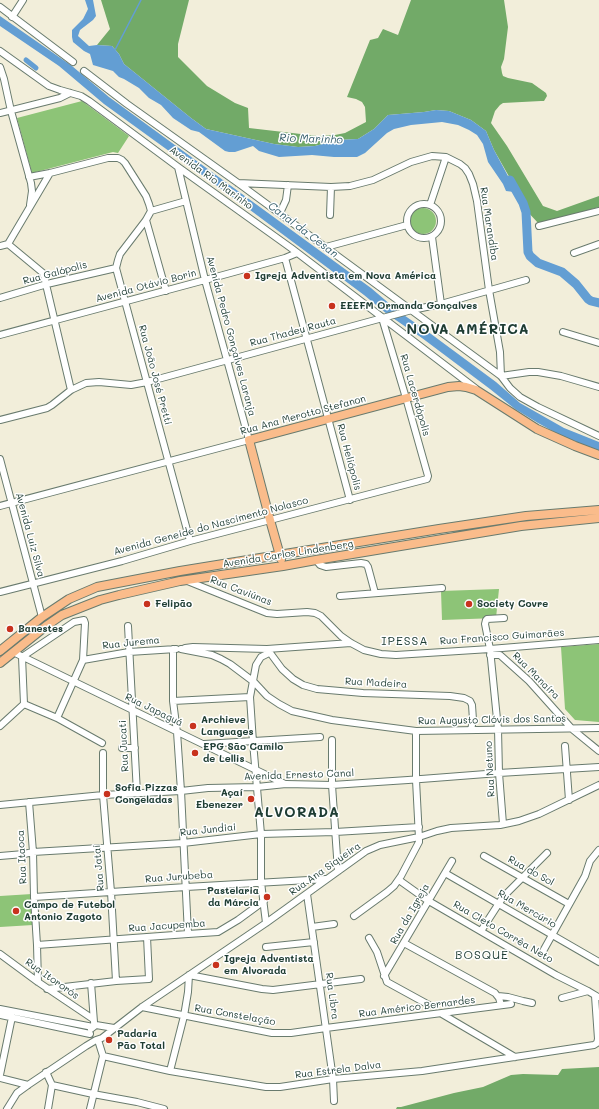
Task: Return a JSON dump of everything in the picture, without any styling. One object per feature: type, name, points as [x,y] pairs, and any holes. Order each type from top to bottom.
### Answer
[{"type":"main road","name":"Rua Ana Merotto Stefanon","points":[[249,440],[451,386],[466,387],[480,392],[537,429],[599,455]]},
{"type":"main road","name":"Avenida Pedro Gonçalves Laranja","points":[[249,440],[283,566]]},
{"type":"main road","name":"Avenida Carlos Lindenberg","points":[[0,651],[42,617],[69,599],[97,587],[180,571],[439,529],[526,516],[599,510]]},
{"type":"main road","name":"Avenida Carlos Lindenberg","points":[[0,663],[62,615],[82,606],[119,595],[185,580],[283,566],[520,526],[599,518]]},
{"type":"street","points":[[12,17],[23,0]]},
{"type":"street","points":[[0,8],[73,62]]},
{"type":"street","name":"Avenida Rio Marinho","points":[[0,51],[49,86],[89,100],[480,392]]},
{"type":"street","points":[[0,67],[29,177],[32,191],[30,205]]},
{"type":"street","name":"Avenida Rio Marinho","points":[[84,71],[127,104],[238,182],[501,376]]},
{"type":"street","points":[[0,113],[60,98],[70,93]]},
{"type":"street","name":"Rua Marandiba","points":[[238,182],[331,187],[350,186],[373,180],[421,158],[432,156],[446,157],[455,160],[465,168],[473,184],[477,201],[489,290],[500,352],[501,376]]},
{"type":"street","points":[[430,205],[446,157]]},
{"type":"street","points":[[29,177],[108,158],[118,158],[125,163],[146,196],[151,211]]},
{"type":"street","name":"Avenida Pedro Gonçalves Laranja","points":[[178,167],[205,280],[249,440]]},
{"type":"street","points":[[0,246],[8,244],[50,173]]},
{"type":"street","points":[[280,213],[286,200],[288,185]]},
{"type":"street","points":[[330,215],[331,187]]},
{"type":"street","points":[[116,268],[120,254],[146,220],[151,211],[186,201]]},
{"type":"street","points":[[424,204],[430,205],[437,211],[441,220],[439,230],[432,237],[418,238],[411,233],[407,225],[408,215],[414,207],[424,204]]},
{"type":"street","points":[[539,226],[599,211]]},
{"type":"street","points":[[146,220],[166,291]]},
{"type":"street","points":[[326,247],[407,225]]},
{"type":"street","points":[[432,237],[441,304]]},
{"type":"street","points":[[8,244],[43,273],[47,284],[71,390]]},
{"type":"street","points":[[574,253],[599,244]]},
{"type":"street","name":"Avenida Otávio Borin","points":[[0,335],[126,302],[297,254]]},
{"type":"street","name":"Rua Heliópolis","points":[[285,258],[350,500]]},
{"type":"street","name":"Rua Galópolis","points":[[0,298],[47,284],[116,268]]},
{"type":"street","name":"Rua João José Pretti","points":[[116,268],[190,542]]},
{"type":"street","name":"Rua Thadeu Rauta","points":[[0,420],[47,408],[71,390],[83,384],[103,382],[131,385],[147,382],[526,280]]},
{"type":"street","name":"Rua Lacerdópolis","points":[[382,318],[428,476],[427,478]]},
{"type":"street","points":[[563,332],[599,342]]},
{"type":"street","points":[[599,388],[549,373],[529,372],[501,376],[507,385],[520,397],[599,436]]},
{"type":"street","points":[[507,385],[510,374]]},
{"type":"street","name":"Rua Ana Merotto Stefanon","points":[[0,506],[249,440]]},
{"type":"street","name":"Avenida Luiz Silva","points":[[0,459],[42,617]]},
{"type":"street","name":"Avenida Geneide do Nascimento Nolasco","points":[[0,592],[122,561],[270,520],[425,480],[427,478]]},
{"type":"street","points":[[316,560],[320,565],[326,567],[362,563],[366,564],[375,592]]},
{"type":"street","name":"Rua Caviúnas","points":[[185,580],[267,613],[315,613],[321,616],[351,643]]},
{"type":"street","points":[[340,596],[375,592],[442,588]]},
{"type":"street","name":"Rua Netuno","points":[[503,824],[498,729],[490,652],[485,624],[487,619],[504,618]]},
{"type":"street","points":[[0,726],[24,704],[22,657],[74,622],[84,620],[83,660],[58,718]]},
{"type":"street","name":"Rua Jucati","points":[[128,626],[137,793]]},
{"type":"street","name":"Rua Francisco Guimarães","points":[[193,647],[268,651],[351,643],[370,652],[387,655],[490,652],[599,640]]},
{"type":"street","name":"Rua Jurema","points":[[83,660],[129,652],[193,647]]},
{"type":"street","name":"Rua Jurema","points":[[181,648],[221,659],[254,682]]},
{"type":"street","points":[[173,649],[172,701],[177,732],[188,934]]},
{"type":"street","points":[[266,923],[261,882],[261,834],[256,787],[250,697],[256,665],[261,657],[268,651]]},
{"type":"street","name":"Rua Madeira","points":[[268,651],[292,678],[303,685],[317,689],[464,698],[470,701],[472,705],[473,720],[471,730]]},
{"type":"street","name":"Rua Japaguá","points":[[13,652],[202,745],[286,784]]},
{"type":"street","name":"Rua Manaíra","points":[[490,652],[500,655],[525,677],[572,729],[599,752]]},
{"type":"street","name":"Rua Augusto Clóvis dos Santos","points":[[254,682],[267,696],[292,711],[332,720],[416,731],[599,728]]},
{"type":"street","points":[[172,701],[250,697]]},
{"type":"street","points":[[24,704],[58,718],[102,743]]},
{"type":"street","points":[[354,916],[387,892],[399,880],[418,844],[419,827],[416,780],[416,731]]},
{"type":"street","points":[[202,745],[320,737]]},
{"type":"street","points":[[332,740],[332,785],[338,871]]},
{"type":"street","points":[[565,746],[569,800]]},
{"type":"street","points":[[122,748],[135,748]]},
{"type":"street","name":"Rua Jataí","points":[[102,753],[103,795],[111,892],[116,981]]},
{"type":"street","name":"Avenida Ernesto Canal","points":[[0,805],[103,795],[208,788],[256,787],[286,784],[332,785],[599,767]]},
{"type":"street","name":"Rua Ana Siqueira","points":[[8,1108],[17,1093],[46,1072],[86,1046],[96,1037],[114,1028],[142,1007],[266,923],[366,851],[380,845],[419,837],[446,829],[503,824],[528,818],[599,785]]},
{"type":"street","name":"Rua Itaoca","points":[[29,802],[38,945],[38,982]]},
{"type":"street","name":"Rua Jundiai","points":[[0,856],[33,852],[183,844],[261,834],[335,832],[419,827]]},
{"type":"street","points":[[542,953],[585,876],[590,861],[599,850]]},
{"type":"street","points":[[481,931],[503,897],[547,853]]},
{"type":"street","name":"Rua do Sol","points":[[484,856],[569,904]]},
{"type":"street","name":"Rua da Igreja","points":[[384,976],[452,861]]},
{"type":"street","name":"Rua Mercúrio","points":[[445,873],[599,962]]},
{"type":"street","name":"Rua Jurubeba","points":[[34,897],[261,882],[326,880]]},
{"type":"street","name":"Rua Cleto Corrêa Neto","points":[[399,880],[429,901],[556,975],[597,997]]},
{"type":"street","name":"Rua Libra","points":[[307,894],[333,1080],[334,1102]]},
{"type":"street","name":"Rua Jacupemba","points":[[38,945],[218,932],[264,901]]},
{"type":"street","points":[[312,927],[334,924]]},
{"type":"street","points":[[47,988],[149,979],[147,937]]},
{"type":"street","points":[[369,938],[377,952],[384,976],[388,983],[429,1005]]},
{"type":"street","points":[[266,947],[314,942]]},
{"type":"street","points":[[404,943],[493,992],[498,996],[501,1006]]},
{"type":"street","name":"Rua Itororós","points":[[1,956],[96,1024]]},
{"type":"street","points":[[170,1070],[184,1016],[189,976],[268,990],[279,990],[361,979]]},
{"type":"street","points":[[0,1015],[96,1037],[104,1032],[96,1024],[91,983]]},
{"type":"street","points":[[562,998],[588,991]]},
{"type":"street","points":[[498,996],[505,996],[523,1002],[532,1003]]},
{"type":"street","name":"Rua Estrela Dalva","points":[[103,1056],[170,1070],[266,1087],[422,1071],[594,1045],[598,1039],[597,997]]},
{"type":"street","name":"Rua Américo Bernardes","points":[[326,1028],[511,1004]]},
{"type":"street","name":"Rua Constelação","points":[[142,1007],[272,1033],[291,1033],[326,1028]]},
{"type":"street","points":[[0,1009],[114,1028]]},
{"type":"street","points":[[442,1014],[515,1057]]},
{"type":"street","points":[[12,1018],[0,1076],[28,1085]]},
{"type":"street","points":[[90,1109],[103,1056],[91,1028],[96,1024]]},
{"type":"street","points":[[46,1072],[52,1085],[48,1109]]},
{"type":"street","points":[[52,1085],[164,1109]]},
{"type":"green space","points":[[101,0],[189,0],[178,44],[178,57],[207,86],[235,103],[248,108],[249,128],[318,136],[345,133],[366,122],[365,107],[362,102],[347,97],[370,40],[378,38],[383,29],[398,35],[411,0],[504,0],[508,27],[504,59],[501,67],[503,76],[532,83],[546,93],[547,96],[544,101],[503,103],[495,111],[491,123],[507,146],[543,206],[557,211],[599,196],[599,207],[539,224],[525,209],[494,150],[486,131],[471,120],[449,111],[436,110],[388,115],[374,129],[358,139],[338,140],[315,146],[298,147],[274,144],[206,129],[124,64],[119,54],[112,46],[97,45],[110,29]]},
{"type":"green space","points":[[82,101],[129,136],[118,153],[113,152],[32,173],[17,118]]},
{"type":"green space","points":[[423,208],[432,212],[436,221],[432,230],[423,234],[414,230],[410,221],[414,212]]},
{"type":"green space","name":"Society Covre","points":[[499,589],[496,618],[442,620],[441,591]]},
{"type":"green space","points":[[599,644],[599,722],[575,720],[565,709],[561,647]]},
{"type":"green space","name":"Campo de Futebol Antonio Zagoto","points":[[32,894],[33,925],[0,927],[0,896]]},
{"type":"green space","points":[[599,1067],[599,1109],[396,1109],[397,1107],[483,1087],[511,1075],[558,1075],[562,1069]]},
{"type":"water","points":[[85,0],[93,0],[96,16],[80,30],[78,36],[89,46],[112,46],[119,54],[124,64],[206,129],[274,144],[298,147],[315,146],[338,140],[358,139],[374,129],[388,115],[436,110],[449,111],[471,120],[486,131],[494,150],[515,189],[514,192],[506,191],[488,162],[483,144],[477,135],[458,125],[442,122],[411,125],[394,129],[387,133],[365,153],[357,157],[312,155],[279,157],[259,151],[253,146],[235,152],[225,151],[199,132],[191,130],[173,118],[161,105],[149,98],[139,88],[119,77],[113,71],[93,65],[90,54],[73,42],[72,37],[72,30],[83,19],[88,9]]},
{"type":"water","points":[[0,16],[72,66],[109,97],[371,288],[398,311],[496,382],[520,403],[564,428],[599,442],[599,451],[560,435],[515,409],[238,201],[104,104],[59,66],[0,26]]},
{"type":"waterway","points":[[115,50],[141,0]]},
{"type":"waterway","points":[[26,60],[36,68]]},
{"type":"waterway","name":"Rio Marinho","points":[[510,180],[523,203],[526,212],[528,252],[530,256],[538,263],[562,272],[576,284],[588,299],[599,303]]},
{"type":"place","name":"Igreja Adventista em Nova América","points":[[247,276]]},
{"type":"place","name":"EEEFM Ormanda Gonçalves","points":[[332,306]]},
{"type":"place","name":"Felipão","points":[[147,604]]},
{"type":"place","name":"Society Covre","points":[[469,604]]},
{"type":"place","name":"Banestes","points":[[10,629]]},
{"type":"place","name":"Archieve Languages","points":[[193,726]]},
{"type":"place","name":"EPG São Camilo de Lellis","points":[[195,753]]},
{"type":"place","name":"Sofia Pizzas Congeladas","points":[[107,794]]},
{"type":"place","name":"Açaí Ebenezer","points":[[251,799]]},
{"type":"place","name":"Pastelaria da Márcia","points":[[267,897]]},
{"type":"place","name":"Campo de Futebol Antonio Zagoto","points":[[16,911]]},
{"type":"place","name":"Igreja Adventista em Alvorada","points":[[216,965]]},
{"type":"place","name":"Padaria Pão Total","points":[[109,1040]]},
{"type":"district","name":"NOVA AMÉRICA","points":[[468,330]]},
{"type":"district","name":"IPESSA","points":[[405,641]]},
{"type":"district","name":"ALVORADA","points":[[297,813]]},
{"type":"district","name":"BOSQUE","points":[[482,955]]},
{"type":"water label","name":"Canal da Cesan","points":[[303,230]]}]
